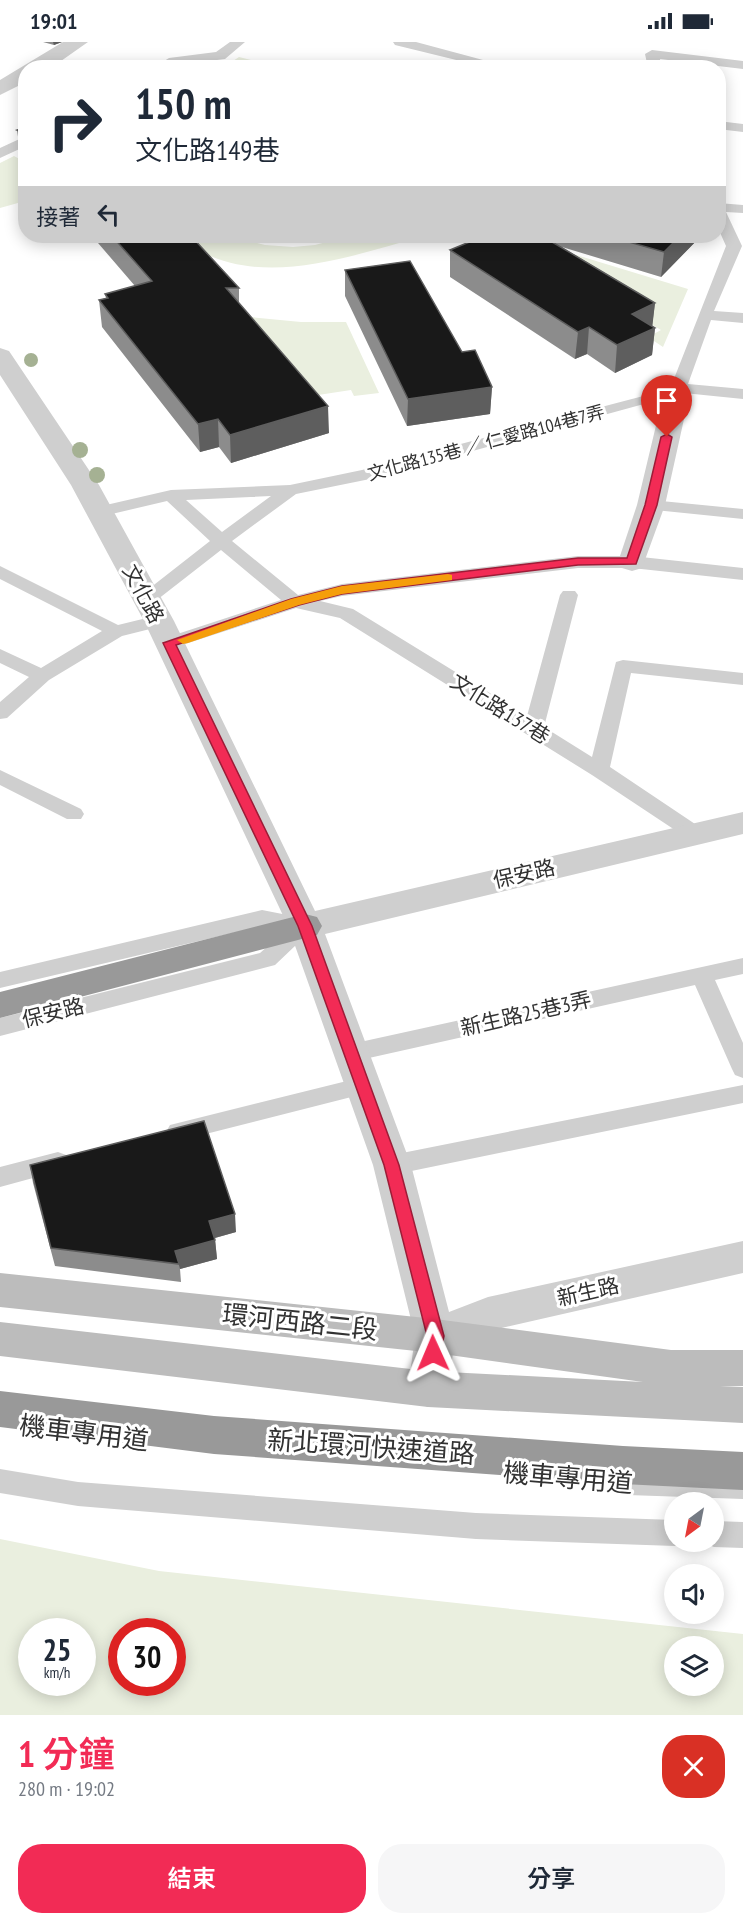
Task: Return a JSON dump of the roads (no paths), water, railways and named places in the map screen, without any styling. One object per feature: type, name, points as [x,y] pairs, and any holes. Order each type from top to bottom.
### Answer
[{"type":"highway","points":[[0,1005],[305,926]]},
{"type":"highway","name":"新北環河快速道路","points":[[0,1409],[214,1435],[611,1464],[743,1471]]},
{"type":"main road","name":"環河西路二段","points":[[0,1290],[435,1336],[671,1368],[743,1368]]},
{"type":"main road","points":[[0,1339],[428,1389],[743,1405]]},
{"type":"street","points":[[48,60],[78,42]]},
{"type":"street","points":[[0,62],[18,68]]},
{"type":"street","points":[[0,89],[18,77]]},
{"type":"street","name":"文化路","points":[[0,356],[85,484],[158,621],[305,926],[392,1165],[435,1336],[428,1389]]},
{"type":"street","points":[[632,562],[651,505],[679,390]]},
{"type":"street","name":"保安路","points":[[305,926],[743,823]]},
{"type":"street","name":"新生路","points":[[435,1336],[488,1314],[743,1257]]},
{"type":"lane","points":[[186,60],[220,56],[238,42]]},
{"type":"lane","points":[[400,42],[474,60]]},
{"type":"lane","points":[[653,60],[652,54],[702,60]]},
{"type":"lane","points":[[726,63],[743,65]]},
{"type":"lane","points":[[726,126],[743,128]]},
{"type":"lane","points":[[0,154],[18,144]]},
{"type":"lane","points":[[726,208],[743,209]]},
{"type":"lane","points":[[726,222],[739,246],[705,315],[679,390],[743,394]]},
{"type":"lane","points":[[705,315],[743,318]]},
{"type":"lane","name":"文化路135巷 ／ 仁愛路104巷7弄","points":[[99,512],[171,495],[290,490],[396,468],[679,390]]},
{"type":"lane","points":[[158,621],[221,541],[290,490]]},
{"type":"lane","points":[[171,495],[221,541],[295,602]]},
{"type":"lane","points":[[651,505],[743,514]]},
{"type":"lane","points":[[0,713],[42,676],[116,631],[158,621],[295,602],[342,590],[566,563],[606,560],[743,574]]},
{"type":"lane","points":[[0,572],[116,631]]},
{"type":"lane","points":[[533,730],[569,595]]},
{"type":"lane","name":"文化路137巷","points":[[295,602],[346,613],[599,770],[697,835]]},
{"type":"lane","points":[[0,656],[42,676]]},
{"type":"lane","points":[[599,770],[623,666],[743,679]]},
{"type":"lane","points":[[0,777],[74,814]]},
{"type":"lane","name":"保安路","points":[[0,980],[262,918],[305,926]]},
{"type":"lane","name":"保安路","points":[[0,1027],[267,959],[305,926]]},
{"type":"lane","name":"新生路25巷3弄","points":[[154,1138],[357,1070],[702,975],[743,966]]},
{"type":"lane","points":[[702,975],[743,1069]]},
{"type":"lane","points":[[392,1165],[743,1094]]},
{"type":"lane","points":[[0,1177],[84,1156]]},
{"type":"lane","name":"機車專用道","points":[[0,1423],[207,1448],[662,1486],[743,1487]]},
{"type":"lane","points":[[0,1481],[78,1494],[465,1526],[664,1533]]},
{"type":"lane","points":[[724,1534],[743,1535]]}]
